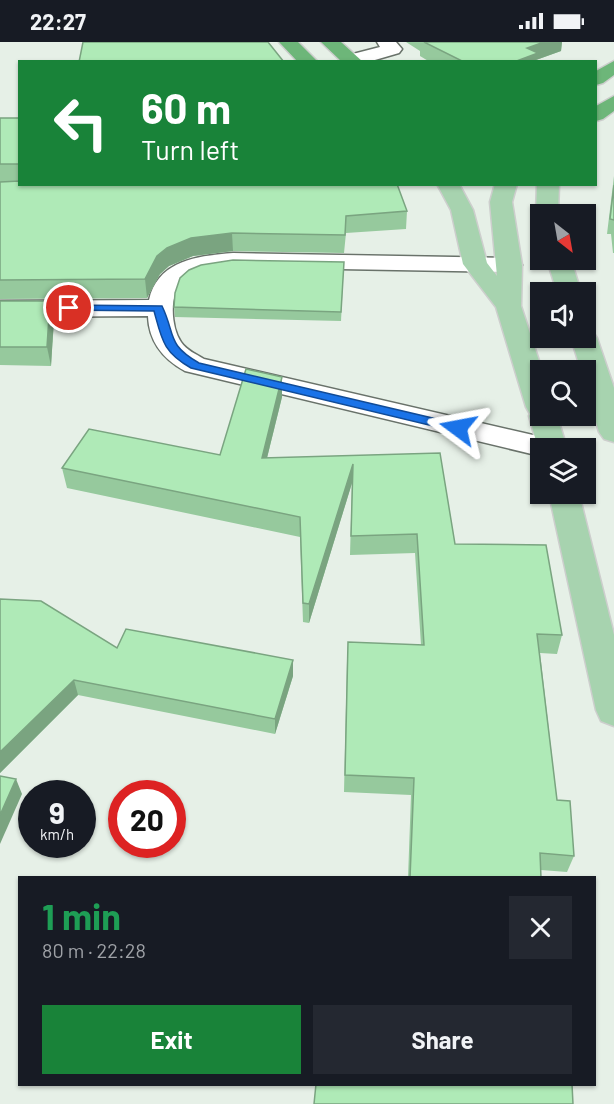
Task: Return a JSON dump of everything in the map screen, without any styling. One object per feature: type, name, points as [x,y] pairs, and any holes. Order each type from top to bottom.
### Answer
[{"type":"highway","points":[[288,42],[307,60]]},
{"type":"highway","points":[[330,42],[352,60]]},
{"type":"highway","points":[[597,79],[614,68]]},
{"type":"highway","points":[[597,114],[614,102]]},
{"type":"main road","points":[[449,186],[462,210],[475,264],[508,306]]},
{"type":"main road","points":[[505,186],[501,202],[505,243],[510,265],[508,306],[530,375]]},
{"type":"main road","points":[[547,204],[548,186]]},
{"type":"main road","points":[[587,348],[614,432]]},
{"type":"main road","points":[[566,504],[614,710]]},
{"type":"lane","points":[[356,60],[393,49],[386,42]]},
{"type":"lane","points":[[510,265],[233,260],[209,263],[185,270],[170,279],[158,308],[169,345],[179,356],[195,365],[530,444]]},
{"type":"lane","points":[[0,309],[158,308]]},
{"type":"building","points":[[83,42],[268,42],[282,60],[79,60]]},
{"type":"building","points":[[424,42],[544,42],[527,48],[538,53],[519,60],[460,60]]},
{"type":"building","points":[[0,118],[18,118],[18,164],[0,164]]},
{"type":"building","points":[[18,181],[18,186],[398,186],[407,211],[346,216],[345,235],[232,233],[191,238],[167,248],[157,256],[145,279],[0,280],[0,182]]},
{"type":"building","points":[[614,185],[614,220],[610,219]]},
{"type":"building","points":[[233,260],[344,262],[341,312],[174,307],[175,293],[180,278],[189,270],[201,265]]},
{"type":"building","points":[[0,301],[50,301],[47,347],[0,347]]},
{"type":"building","points":[[246,369],[282,377],[262,458],[440,453],[455,544],[546,545],[562,635],[537,634],[557,800],[570,801],[574,856],[540,853],[541,876],[410,876],[414,778],[345,775],[348,642],[424,645],[417,534],[351,536],[353,464],[309,604],[303,603],[300,517],[62,468],[89,429],[220,455]]},
{"type":"building","points":[[0,599],[41,601],[117,648],[126,629],[293,660],[275,719],[74,680],[0,752]]},
{"type":"building","points":[[0,776],[16,779],[0,815]]},
{"type":"building","points":[[316,1086],[572,1086],[573,1104],[314,1104]]},
{"type":"route","points":[[69,308],[158,308],[169,345],[179,356],[195,365],[458,428]]}]
